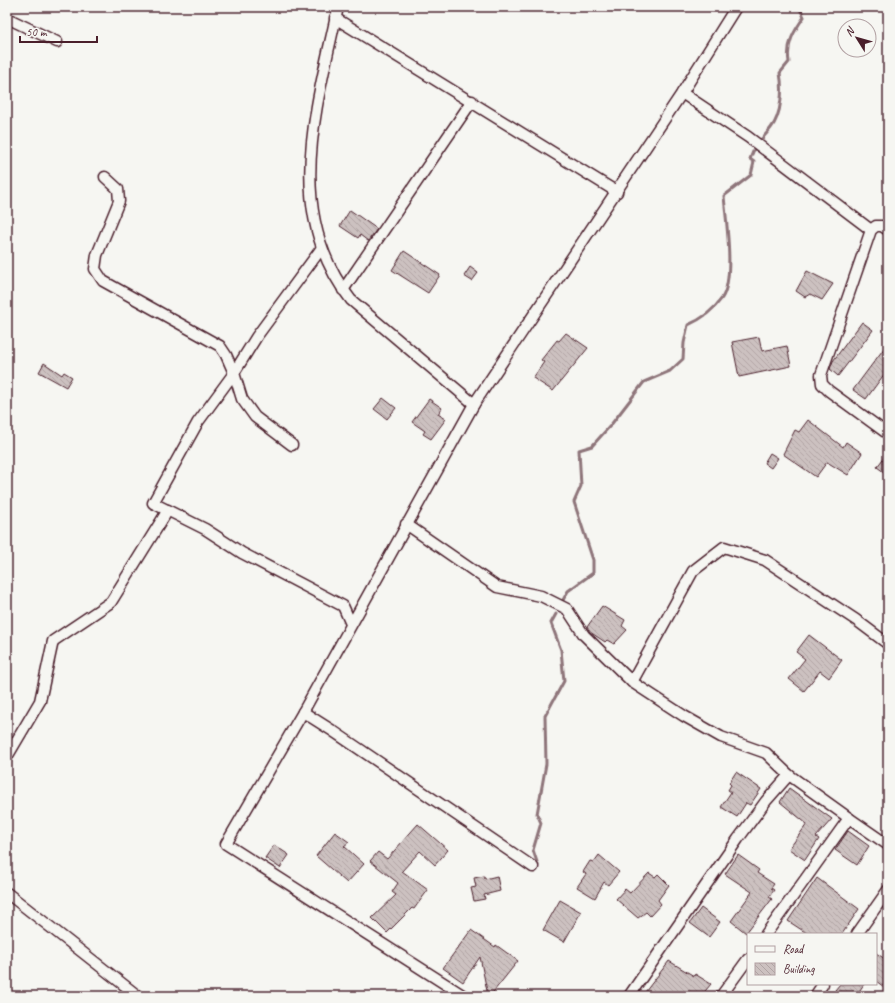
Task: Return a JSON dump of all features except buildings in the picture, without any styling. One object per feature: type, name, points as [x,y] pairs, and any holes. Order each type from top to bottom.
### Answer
[{"type":"street","points":[[338,7],[310,150],[310,189],[314,219],[321,249],[337,282],[351,300],[474,404]]},
{"type":"street","points":[[464,996],[226,844],[303,712],[406,524],[474,404],[682,94],[736,7]]},
{"type":"street","points":[[7,18],[57,42]]},
{"type":"street","points":[[335,18],[472,101],[617,192]]},
{"type":"street","points":[[682,94],[748,137],[871,230]]},
{"type":"street","points":[[343,290],[472,101]]},
{"type":"street","points":[[105,177],[118,189],[119,202],[97,254],[95,269],[103,281],[220,346],[234,373],[242,399],[255,417],[292,445]]},
{"type":"street","points":[[888,230],[882,226],[876,226],[871,230],[821,375],[822,384],[829,391],[888,434]]},
{"type":"street","points":[[321,249],[257,336],[234,373],[198,422],[153,503],[205,529],[242,553],[343,606],[351,624]]},
{"type":"street","points":[[7,756],[40,701],[53,641],[111,602],[168,510]]},
{"type":"street","points":[[406,524],[497,587],[541,596],[567,609],[584,635],[632,682],[684,716],[721,736],[766,753],[789,775],[887,843]]},
{"type":"street","points":[[632,682],[693,571],[724,548],[765,560],[856,620],[888,644]]},
{"type":"street","points":[[303,712],[533,867]]},
{"type":"street","points":[[629,996],[738,839],[766,801],[789,775]]},
{"type":"street","points":[[767,933],[849,818]]},
{"type":"street","points":[[858,933],[888,890]]},
{"type":"street","points":[[7,893],[138,996]]},
{"type":"street","points":[[721,996],[747,960]]},
{"type":"street","points":[[815,996],[822,985]]},
{"type":"waterway","points":[[563,600],[568,591],[593,573],[593,560],[574,502],[581,486],[579,450],[592,446],[610,426],[644,382],[670,371],[683,359],[684,343],[688,325],[707,314],[722,298],[726,289],[729,263],[724,196],[751,175],[754,162],[750,159],[752,153],[775,122],[781,101],[780,73],[789,62],[788,55],[790,44],[797,27],[804,17],[799,7]]},
{"type":"waterway","points":[[538,865],[533,850],[541,823],[537,814],[546,764],[545,716],[564,681],[561,650],[551,623],[556,614]]}]
